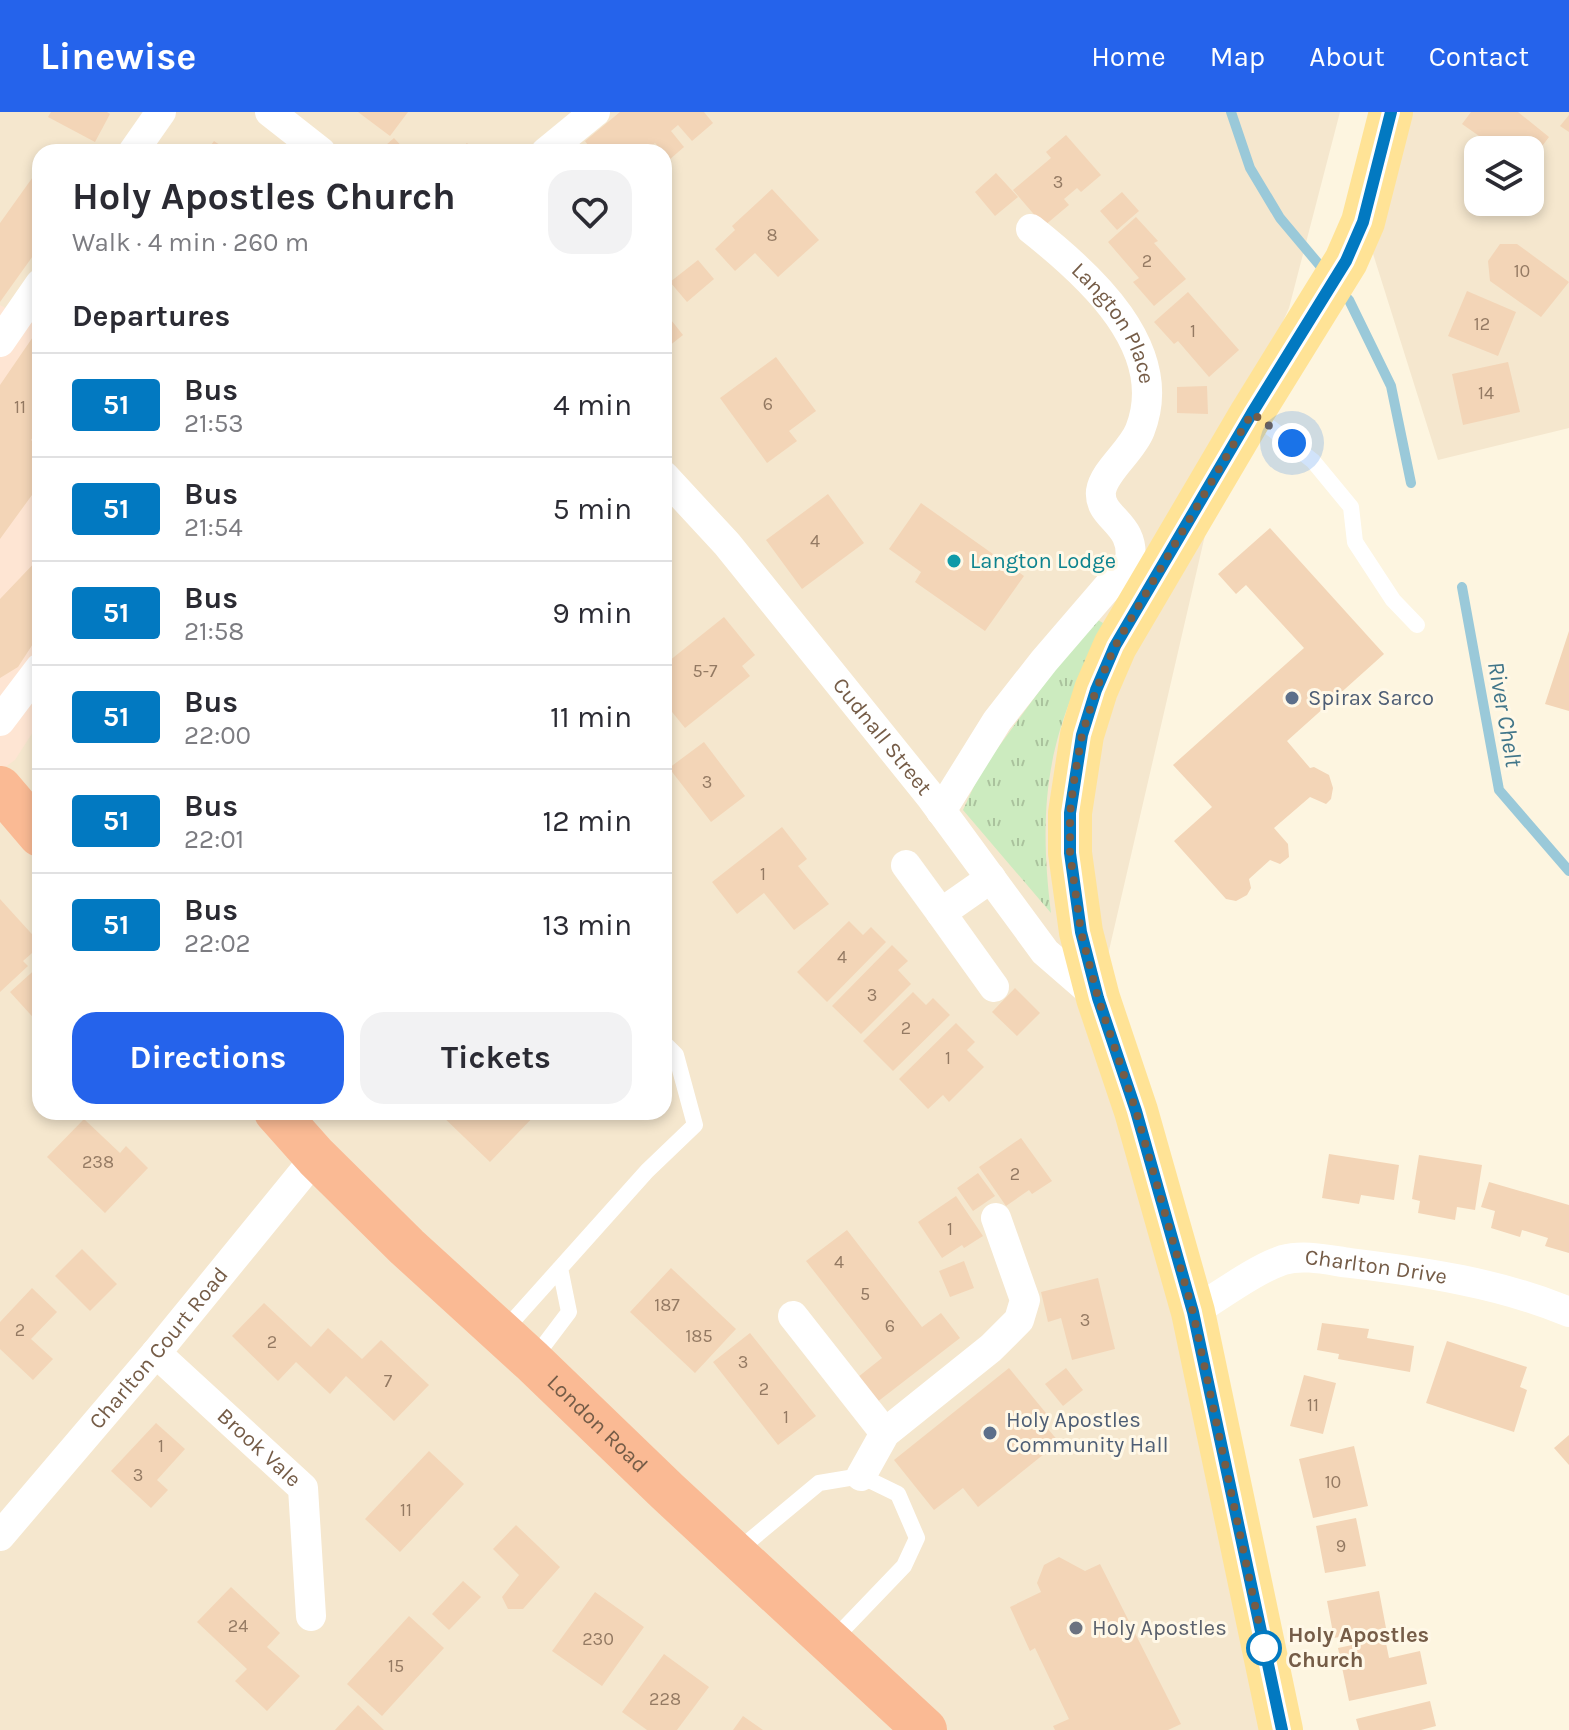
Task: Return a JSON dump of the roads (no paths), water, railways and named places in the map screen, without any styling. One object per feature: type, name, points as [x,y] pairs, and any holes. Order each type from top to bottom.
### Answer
[{"type":"highway","points":[[0,788],[32,826]]},
{"type":"highway","name":"London Road","points":[[283,1120],[407,1247],[925,1730]]},
{"type":"main road","points":[[1281,1730],[1193,1312],[1081,932],[1074,893],[1070,826],[1082,735],[1144,566],[1252,413],[1346,261],[1363,222],[1391,112]]},
{"type":"street","points":[[139,144],[161,112]]},
{"type":"street","points":[[270,112],[311,144]]},
{"type":"street","points":[[556,144],[595,112]]},
{"type":"street","name":"Langton Place","points":[[1031,229],[1090,282],[1124,324],[1142,357],[1148,395],[1140,430],[1132,447],[1101,489],[1105,509],[1123,527],[1144,566]]},
{"type":"street","points":[[0,342],[32,296]]},
{"type":"street","name":"Cudnall Street","points":[[672,485],[727,544],[941,811],[1045,952],[1098,998]]},
{"type":"street","points":[[941,811],[997,721],[1044,661],[1144,566]]},
{"type":"street","points":[[0,721],[32,679]]},
{"type":"street","points":[[906,865],[994,987]]},
{"type":"street","points":[[941,913],[991,878]]},
{"type":"street","name":"Charlton Court Road","points":[[0,1536],[156,1353],[316,1157]]},
{"type":"street","points":[[861,1476],[885,1433],[991,1348],[1019,1320],[1025,1300],[996,1218]]},
{"type":"street","name":"Charlton Drive","points":[[1193,1312],[1281,1261],[1305,1257],[1501,1288],[1569,1312]]},
{"type":"street","points":[[793,1316],[885,1433]]},
{"type":"street","name":"Brook Vale","points":[[156,1353],[303,1488],[311,1616]]},
{"type":"lane","points":[[1252,413],[1313,461],[1351,507],[1355,542],[1393,600],[1417,625]]},
{"type":"lane","points":[[517,1347],[560,1268],[647,1171],[695,1125],[676,1055],[672,1051]]},
{"type":"lane","points":[[517,1347],[569,1312],[560,1268]]},
{"type":"lane","points":[[735,1553],[819,1483],[861,1476],[898,1494],[917,1538],[904,1566],[832,1641]]},
{"type":"waterway","name":"River Chelt","points":[[1231,112],[1250,168],[1280,218],[1327,274]]},
{"type":"waterway","name":"River Chelt","points":[[1339,289],[1349,300],[1391,386],[1411,483]]},
{"type":"waterway","name":"River Chelt","points":[[1462,587],[1499,790],[1569,871]]},
{"type":"place","name":"Langton Lodge","points":[[954,561]]},
{"type":"place","name":"Spirax Sarco","points":[[1292,698]]},
{"type":"place","name":"Holy Apostles Community Hall","points":[[990,1433]]},
{"type":"place","name":"Holy Apostles","points":[[1076,1628]]},
{"type":"place","name":"Holy Apostles Church","points":[[1264,1648]]}]
